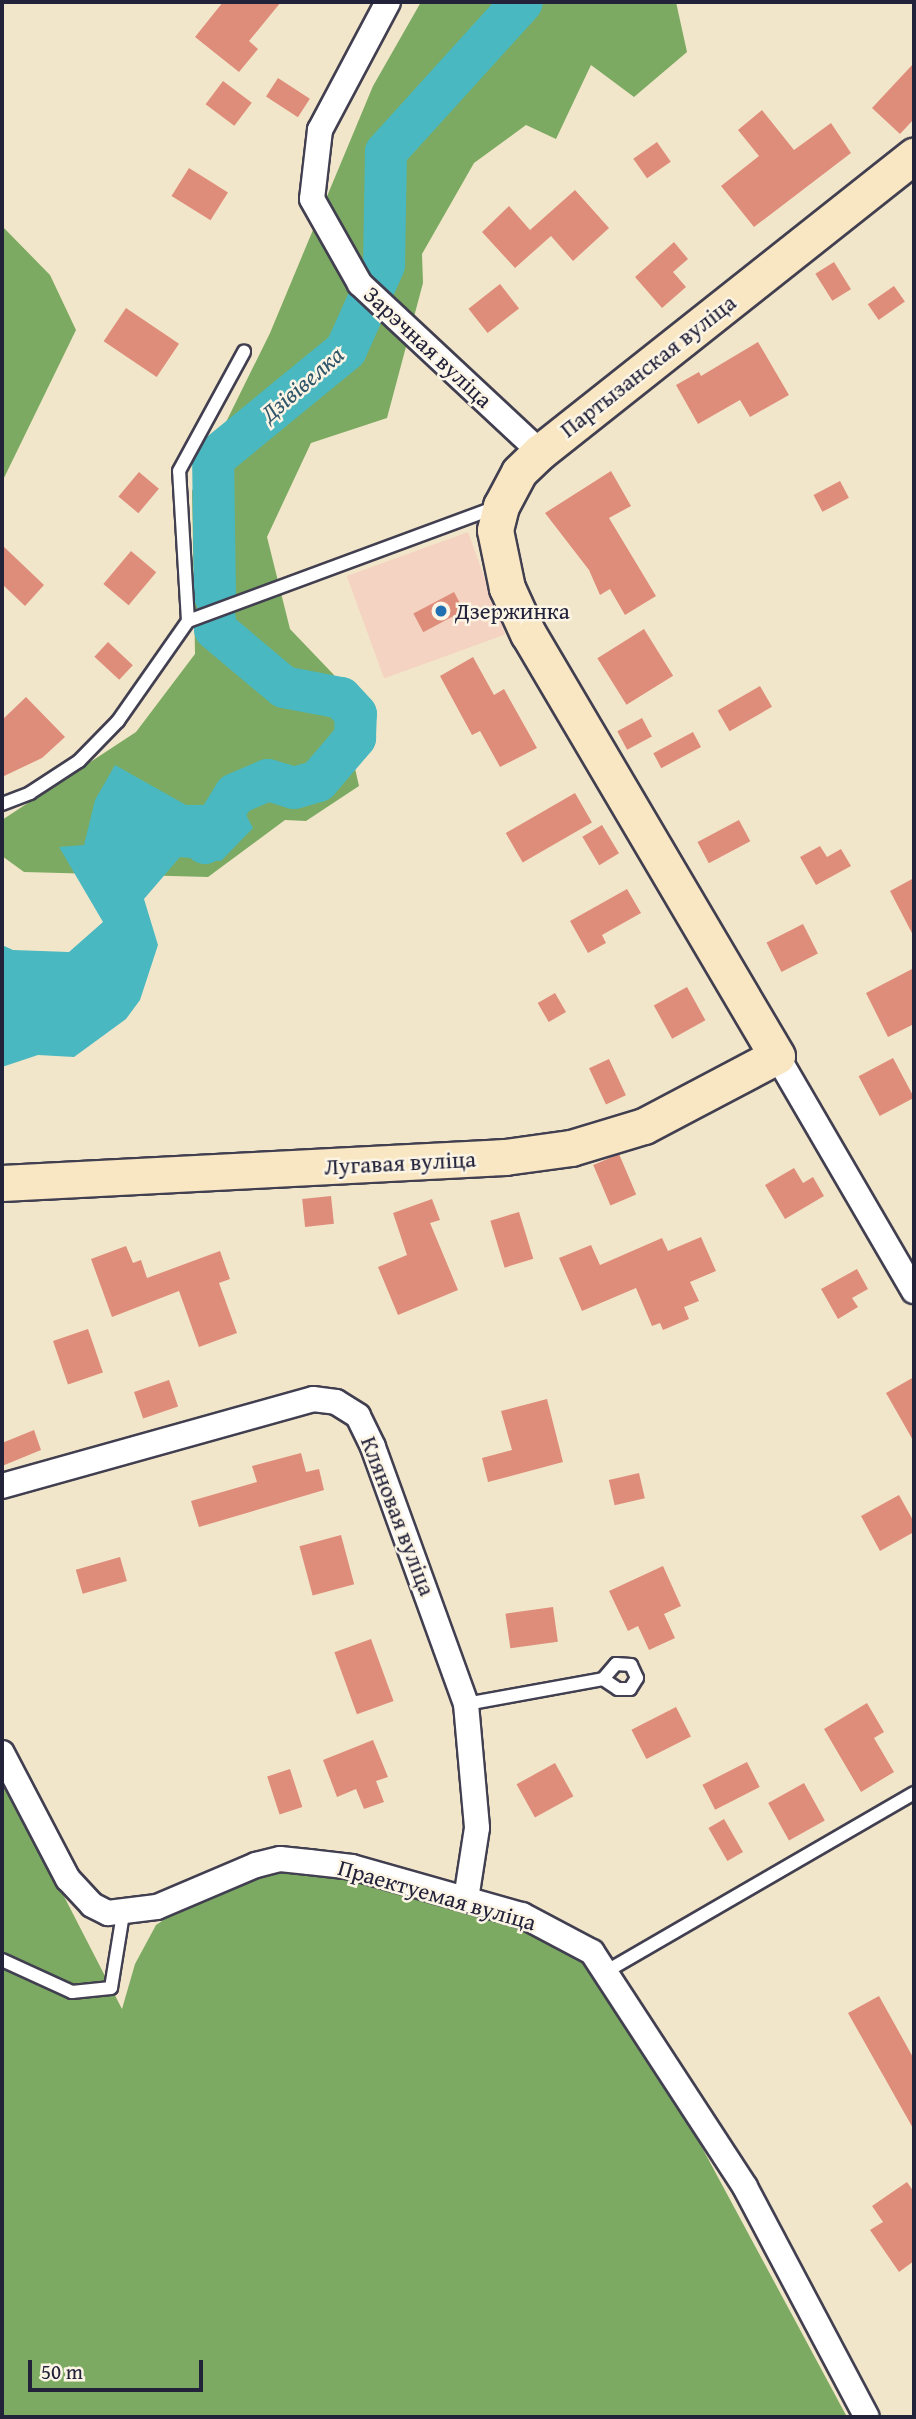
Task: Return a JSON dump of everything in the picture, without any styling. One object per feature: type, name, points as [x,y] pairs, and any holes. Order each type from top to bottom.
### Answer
[{"type":"street","name":"Зарэчная вуліца","points":[[388,2],[320,130],[313,163],[312,198],[335,245],[371,294],[540,452]]},
{"type":"street","name":"Партызанская вуліца","points":[[777,1056],[528,634],[497,555],[501,506],[519,472],[540,452],[914,156]]},
{"type":"street","name":"Лугавая вуліца","points":[[2,1184],[505,1157],[571,1149],[644,1126],[777,1056]]},
{"type":"street","points":[[777,1056],[914,1291]]},
{"type":"street","name":"Кляновая вуліца","points":[[2,1486],[313,1399],[336,1402],[358,1416],[373,1447],[466,1704],[477,1828],[466,1899]]},
{"type":"street","name":"Праектуемая вуліца","points":[[2,1753],[68,1879],[92,1905],[123,1914],[158,1907],[237,1871],[279,1859],[352,1867],[522,1915],[564,1934],[592,1952],[607,1971],[745,2188],[867,2417]]},
{"type":"lane","points":[[188,621],[179,471],[244,352]]},
{"type":"lane","points":[[2,804],[30,793],[79,761],[118,721],[188,621],[501,506]]},
{"type":"lane","points":[[466,1704],[603,1679]]},
{"type":"lane","points":[[607,1971],[914,1793]]},
{"type":"lane","points":[[2,1960],[72,1992],[111,1988],[123,1914]]},
{"type":"shaded area","points":[[468,532],[505,634],[384,679],[347,576]]},
{"type":"green space","points":[[421,2],[676,2],[687,52],[634,97],[591,65],[556,139],[526,125],[474,163],[422,254],[423,283],[387,418],[311,443],[267,537],[290,629],[334,675],[359,786],[306,821],[285,820],[208,877],[24,872],[2,856],[2,820],[136,732],[195,654],[192,491],[270,333],[373,86]]},
{"type":"green space","points":[[2,226],[50,275],[76,330],[2,482]]},
{"type":"green space","points":[[2,1776],[122,2009],[135,1964],[156,1925],[197,1898],[276,1873],[321,1875],[379,1887],[509,1925],[570,1948],[607,1971],[847,2417],[2,2417]]},
{"type":"water","points":[[115,765],[186,805],[209,805],[235,794],[253,828],[221,861],[180,857],[144,899],[158,945],[140,1000],[126,1019],[74,1057],[38,1055],[2,1067],[2,945],[13,950],[69,952],[103,922],[59,847],[84,845],[95,800]]},
{"type":"building","points":[[223,2],[281,2],[249,41],[258,49],[239,72],[195,37]]},
{"type":"building","points":[[914,63],[914,119],[900,134],[872,108]]},
{"type":"building","points":[[278,78],[310,99],[298,117],[266,96]]},
{"type":"building","points":[[223,81],[252,103],[234,126],[206,104]]},
{"type":"building","points":[[762,110],[794,150],[831,123],[851,153],[754,227],[721,186],[759,156],[738,130]]},
{"type":"building","points":[[657,142],[671,162],[647,178],[633,159]]},
{"type":"building","points":[[189,168],[228,192],[211,220],[172,196]]},
{"type":"building","points":[[575,190],[609,228],[573,261],[551,236],[515,268],[482,232],[509,206],[530,230]]},
{"type":"building","points":[[674,242],[688,259],[673,272],[686,287],[662,308],[635,277]]},
{"type":"building","points":[[834,262],[851,289],[832,301],[815,274]]},
{"type":"building","points":[[500,284],[519,308],[488,333],[468,309]]},
{"type":"building","points":[[894,286],[905,302],[879,320],[868,304]]},
{"type":"building","points":[[126,308],[179,344],[157,377],[104,341]]},
{"type":"building","points":[[758,342],[789,395],[750,417],[740,400],[698,424],[676,385],[699,372],[701,376]]},
{"type":"building","points":[[611,471],[631,506],[609,518],[656,596],[625,615],[610,589],[600,595],[589,570],[545,513]]},
{"type":"building","points":[[139,472],[159,489],[138,513],[118,497]]},
{"type":"building","points":[[840,481],[849,498],[822,512],[814,495]]},
{"type":"building","points":[[2,545],[44,585],[25,606],[2,584]]},
{"type":"building","points":[[131,551],[156,572],[129,605],[103,584]]},
{"type":"building","name":"Дзержинка","points":[[454,592],[464,611],[423,632],[413,614]]},
{"type":"building","points":[[644,629],[673,676],[627,705],[597,658]]},
{"type":"building","points":[[108,642],[133,665],[119,680],[94,657]]},
{"type":"building","points":[[473,657],[494,695],[504,689],[537,748],[500,767],[480,731],[472,735],[440,676]]},
{"type":"building","points":[[760,686],[772,707],[730,731],[718,710]]},
{"type":"building","points":[[26,697],[65,737],[42,758],[2,777],[2,720]]},
{"type":"building","points":[[642,718],[652,737],[627,750],[617,731]]},
{"type":"building","points":[[693,732],[701,747],[661,768],[653,753]]},
{"type":"building","points":[[575,793],[592,822],[523,862],[506,833]]},
{"type":"building","points":[[739,820],[750,841],[709,863],[698,842]]},
{"type":"building","points":[[602,825],[619,853],[599,865],[582,837]]},
{"type":"building","points":[[820,846],[827,857],[841,849],[851,866],[816,885],[800,857]]},
{"type":"building","points":[[914,878],[914,937],[890,891]]},
{"type":"building","points":[[627,889],[641,913],[602,935],[606,943],[588,953],[570,921]]},
{"type":"building","points":[[803,924],[818,953],[781,972],[766,943]]},
{"type":"building","points":[[914,968],[914,1024],[888,1037],[866,993]]},
{"type":"building","points":[[687,987],[705,1020],[672,1039],[654,1005]]},
{"type":"building","points":[[555,993],[566,1012],[549,1022],[538,1003]]},
{"type":"building","points":[[893,1058],[914,1098],[880,1116],[859,1076]]},
{"type":"building","points":[[609,1059],[626,1095],[606,1105],[589,1068]]},
{"type":"building","points":[[619,1154],[636,1195],[610,1205],[593,1165]]},
{"type":"building","points":[[794,1168],[803,1183],[813,1177],[824,1196],[785,1219],[765,1185]]},
{"type":"building","points":[[331,1196],[334,1224],[305,1227],[302,1199]]},
{"type":"building","points":[[432,1199],[440,1220],[430,1223],[458,1290],[398,1315],[378,1267],[407,1255],[393,1213]]},
{"type":"building","points":[[519,1212],[533,1259],[505,1268],[490,1221]]},
{"type":"building","points":[[701,1237],[716,1271],[690,1282],[699,1301],[684,1307],[689,1319],[663,1330],[660,1323],[652,1326],[636,1288],[582,1311],[559,1258],[591,1245],[600,1265],[662,1238],[668,1251]]},
{"type":"building","points":[[126,1246],[133,1263],[141,1260],[147,1278],[220,1251],[230,1279],[219,1283],[237,1333],[199,1347],[179,1291],[112,1317],[91,1259]]},
{"type":"building","points":[[857,1269],[868,1289],[852,1298],[858,1307],[838,1319],[821,1289]]},
{"type":"building","points":[[88,1329],[103,1372],[68,1385],[53,1341]]},
{"type":"building","points":[[914,1377],[914,1442],[886,1393]]},
{"type":"building","points":[[169,1380],[178,1406],[143,1419],[134,1392]]},
{"type":"building","points":[[547,1399],[563,1462],[488,1482],[482,1458],[512,1450],[501,1411]]},
{"type":"building","points":[[34,1430],[41,1450],[2,1466],[2,1443]]},
{"type":"building","points":[[301,1453],[306,1472],[319,1469],[324,1490],[199,1527],[191,1501],[257,1482],[252,1466]]},
{"type":"building","points":[[639,1473],[645,1498],[615,1505],[609,1480]]},
{"type":"building","points":[[899,1495],[914,1522],[914,1532],[880,1551],[861,1516]]},
{"type":"building","points":[[341,1535],[354,1584],[313,1595],[299,1546]]},
{"type":"building","points":[[120,1557],[127,1581],[83,1594],[76,1570]]},
{"type":"building","points":[[663,1566],[681,1606],[664,1614],[675,1638],[649,1650],[638,1626],[628,1631],[609,1591]]},
{"type":"building","points":[[553,1607],[558,1642],[510,1648],[505,1614]]},
{"type":"building","points":[[371,1639],[394,1701],[357,1714],[334,1652]]},
{"type":"building","points":[[867,1703],[884,1732],[874,1738],[894,1772],[861,1792],[824,1729]]},
{"type":"building","points":[[676,1707],[691,1736],[646,1759],[631,1730]]},
{"type":"building","points":[[373,1740],[388,1777],[376,1781],[384,1802],[364,1809],[356,1789],[337,1797],[323,1760]]},
{"type":"building","points":[[747,1762],[760,1787],[715,1810],[702,1785]]},
{"type":"building","points":[[555,1763],[573,1796],[535,1818],[517,1784]]},
{"type":"building","points":[[290,1769],[302,1807],[280,1814],[267,1776]]},
{"type":"building","points":[[804,1783],[825,1821],[789,1840],[768,1803]]},
{"type":"building","points":[[724,1819],[743,1852],[727,1861],[708,1828]]},
{"type":"building","points":[[879,1996],[914,2059],[914,2130],[848,2013]]},
{"type":"building","points":[[907,2182],[914,2192],[914,2261],[899,2272],[870,2230],[883,2222],[872,2206]]},
{"type":"waterway","name":"Дзівівелка","points":[[215,596],[213,459],[346,350],[384,265],[386,152],[522,2]]},
{"type":"waterway","name":"Дзівівелка","points":[[205,843],[235,794],[268,780],[294,788],[318,781],[355,738],[356,714],[341,698],[284,687],[215,629],[215,620]]},
{"type":"place","name":"Дзержинка","points":[[441,611]]}]
